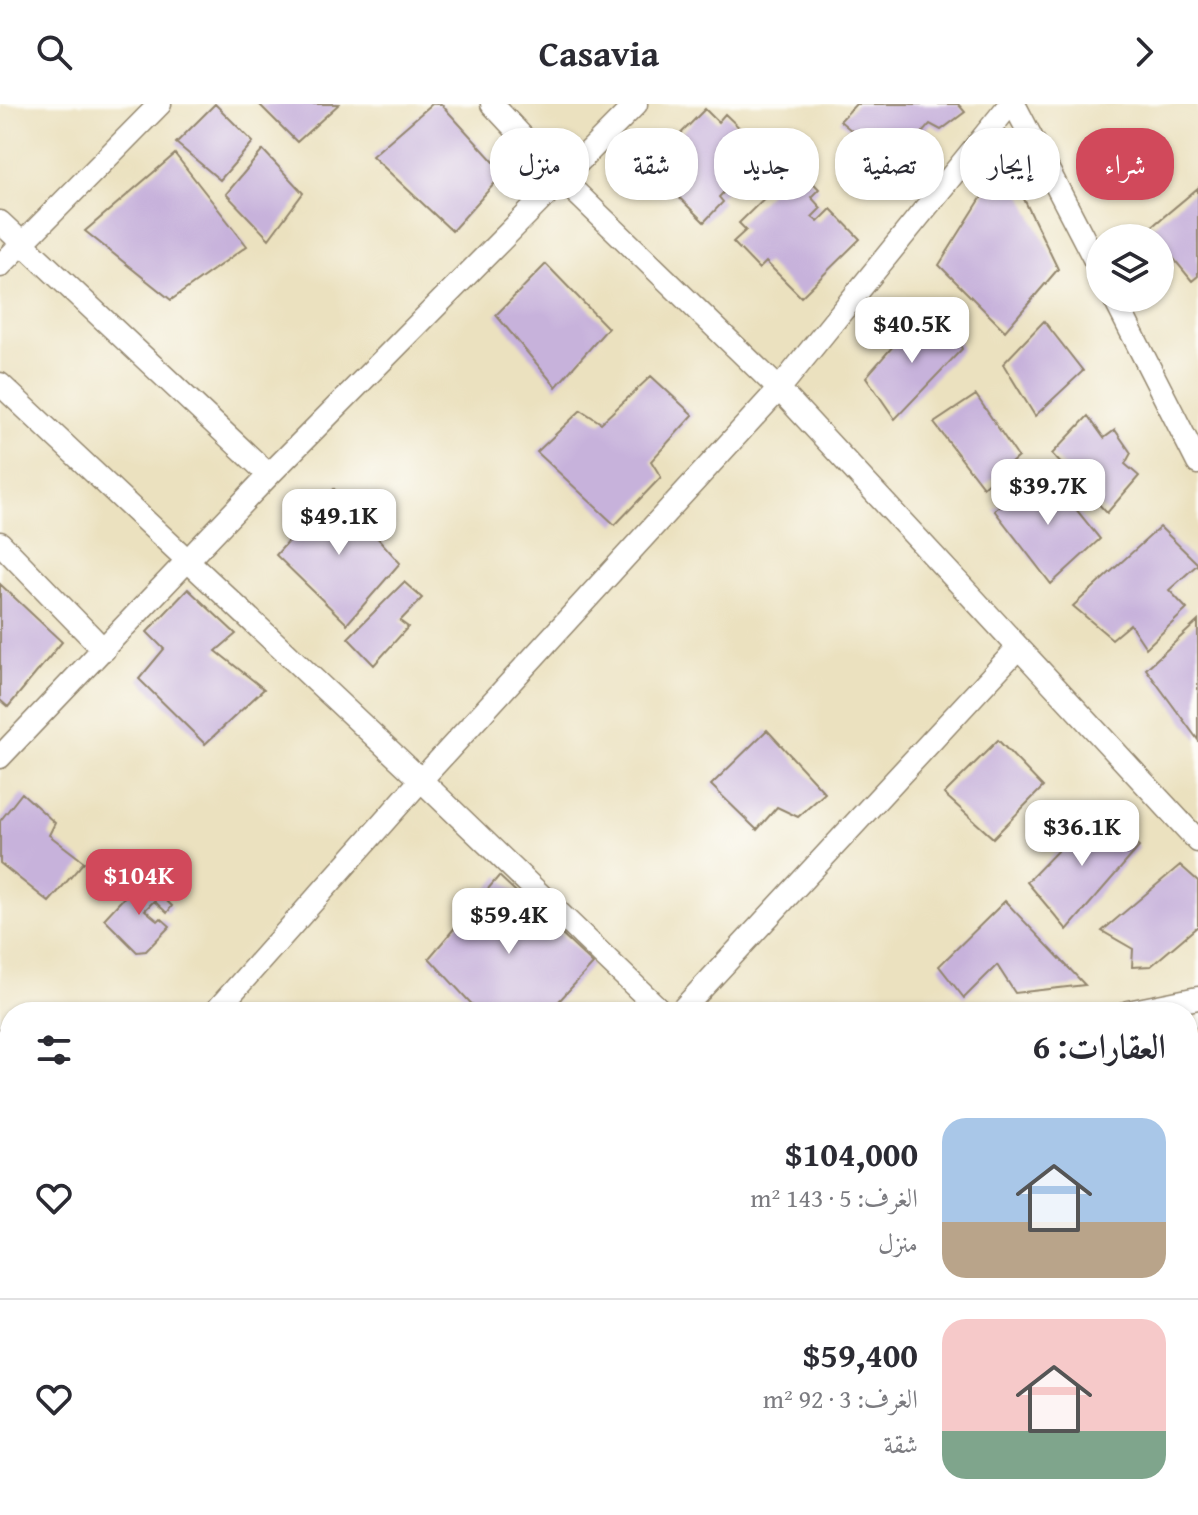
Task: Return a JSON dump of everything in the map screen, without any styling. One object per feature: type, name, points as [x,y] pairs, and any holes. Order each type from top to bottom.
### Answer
[{"type":"street","points":[[0,266],[160,104]]},
{"type":"street","points":[[492,104],[514,128]]},
{"type":"street","points":[[589,150],[636,104]]},
{"type":"street","points":[[224,1002],[421,780],[779,389],[1012,104],[1086,244]]},
{"type":"street","points":[[0,757],[269,475],[539,200]]},
{"type":"street","points":[[584,200],[779,389],[1017,649],[1194,829]]},
{"type":"street","points":[[0,222],[269,475]]},
{"type":"street","points":[[1121,312],[1198,463]]},
{"type":"street","points":[[0,384],[652,1002]]},
{"type":"street","points":[[0,543],[104,650]]},
{"type":"street","points":[[689,1002],[1017,649]]},
{"type":"street","points":[[1178,1002],[1198,998]]},
{"type":"building","points":[[215,104],[253,142],[220,180],[176,143]]},
{"type":"building","points":[[259,104],[339,104],[297,142]]},
{"type":"building","points":[[432,104],[441,104],[490,158],[490,189],[452,231],[372,156]]},
{"type":"building","points":[[856,104],[958,104],[965,112],[944,128],[930,124],[926,128],[848,128],[840,121]]},
{"type":"building","points":[[705,109],[718,122],[725,114],[740,128],[714,128],[714,200],[723,202],[704,222],[682,200],[698,200],[698,128],[686,128]]},
{"type":"building","points":[[263,150],[303,193],[269,239],[226,194]]},
{"type":"building","points":[[175,154],[247,246],[171,300],[85,231]]},
{"type":"building","points":[[1198,188],[1198,276],[1192,281],[1174,259],[1174,224],[1155,224]]},
{"type":"building","points":[[762,200],[814,200],[821,208],[812,217],[818,222],[831,209],[860,239],[801,297],[766,262],[759,269],[733,242],[746,230],[739,223]]},
{"type":"building","points":[[980,200],[1024,200],[1058,269],[1005,331],[939,265]]},
{"type":"building","points":[[546,264],[608,328],[556,387],[496,315]]},
{"type":"building","points":[[921,314],[941,335],[955,332],[962,349],[895,419],[866,377]]},
{"type":"building","points":[[1044,321],[1083,371],[1035,416],[1003,364]]},
{"type":"building","points":[[651,376],[693,415],[651,461],[661,477],[615,525],[537,452],[581,410],[601,423]]},
{"type":"building","points":[[976,395],[1018,457],[983,487],[934,423]]},
{"type":"building","points":[[1088,416],[1104,438],[1115,430],[1131,453],[1125,464],[1139,476],[1107,513],[1052,454]]},
{"type":"building","points":[[1047,473],[1100,539],[1051,584],[994,510]]},
{"type":"building","points":[[334,489],[400,563],[347,624],[276,555]]},
{"type":"building","points":[[1160,527],[1198,564],[1169,590],[1187,609],[1146,648],[1130,624],[1112,639],[1073,606]]},
{"type":"building","points":[[404,582],[422,598],[400,621],[408,627],[374,665],[348,638]]},
{"type":"building","points":[[0,584],[62,642],[8,707],[0,700]]},
{"type":"building","points":[[188,589],[236,634],[216,651],[264,689],[205,744],[139,679],[164,649],[147,632]]},
{"type":"building","points":[[1198,621],[1198,740],[1146,669]]},
{"type":"building","points":[[767,730],[825,793],[798,817],[777,807],[757,830],[711,785]]},
{"type":"building","points":[[998,740],[1043,787],[993,838],[944,794]]},
{"type":"building","points":[[22,793],[55,823],[49,835],[84,862],[49,902],[0,863],[0,821]]},
{"type":"building","points":[[1096,811],[1139,847],[1067,930],[1027,882]]},
{"type":"building","points":[[1180,865],[1198,881],[1198,926],[1151,966],[1132,967],[1133,949],[1102,931]]},
{"type":"building","points":[[499,876],[593,964],[558,1002],[470,1002],[429,958]]},
{"type":"building","points":[[142,878],[172,906],[167,913],[154,901],[145,910],[170,926],[146,951],[137,952],[104,919]]},
{"type":"building","points":[[1005,901],[1085,985],[1015,993],[997,965],[964,998],[939,966]]}]
